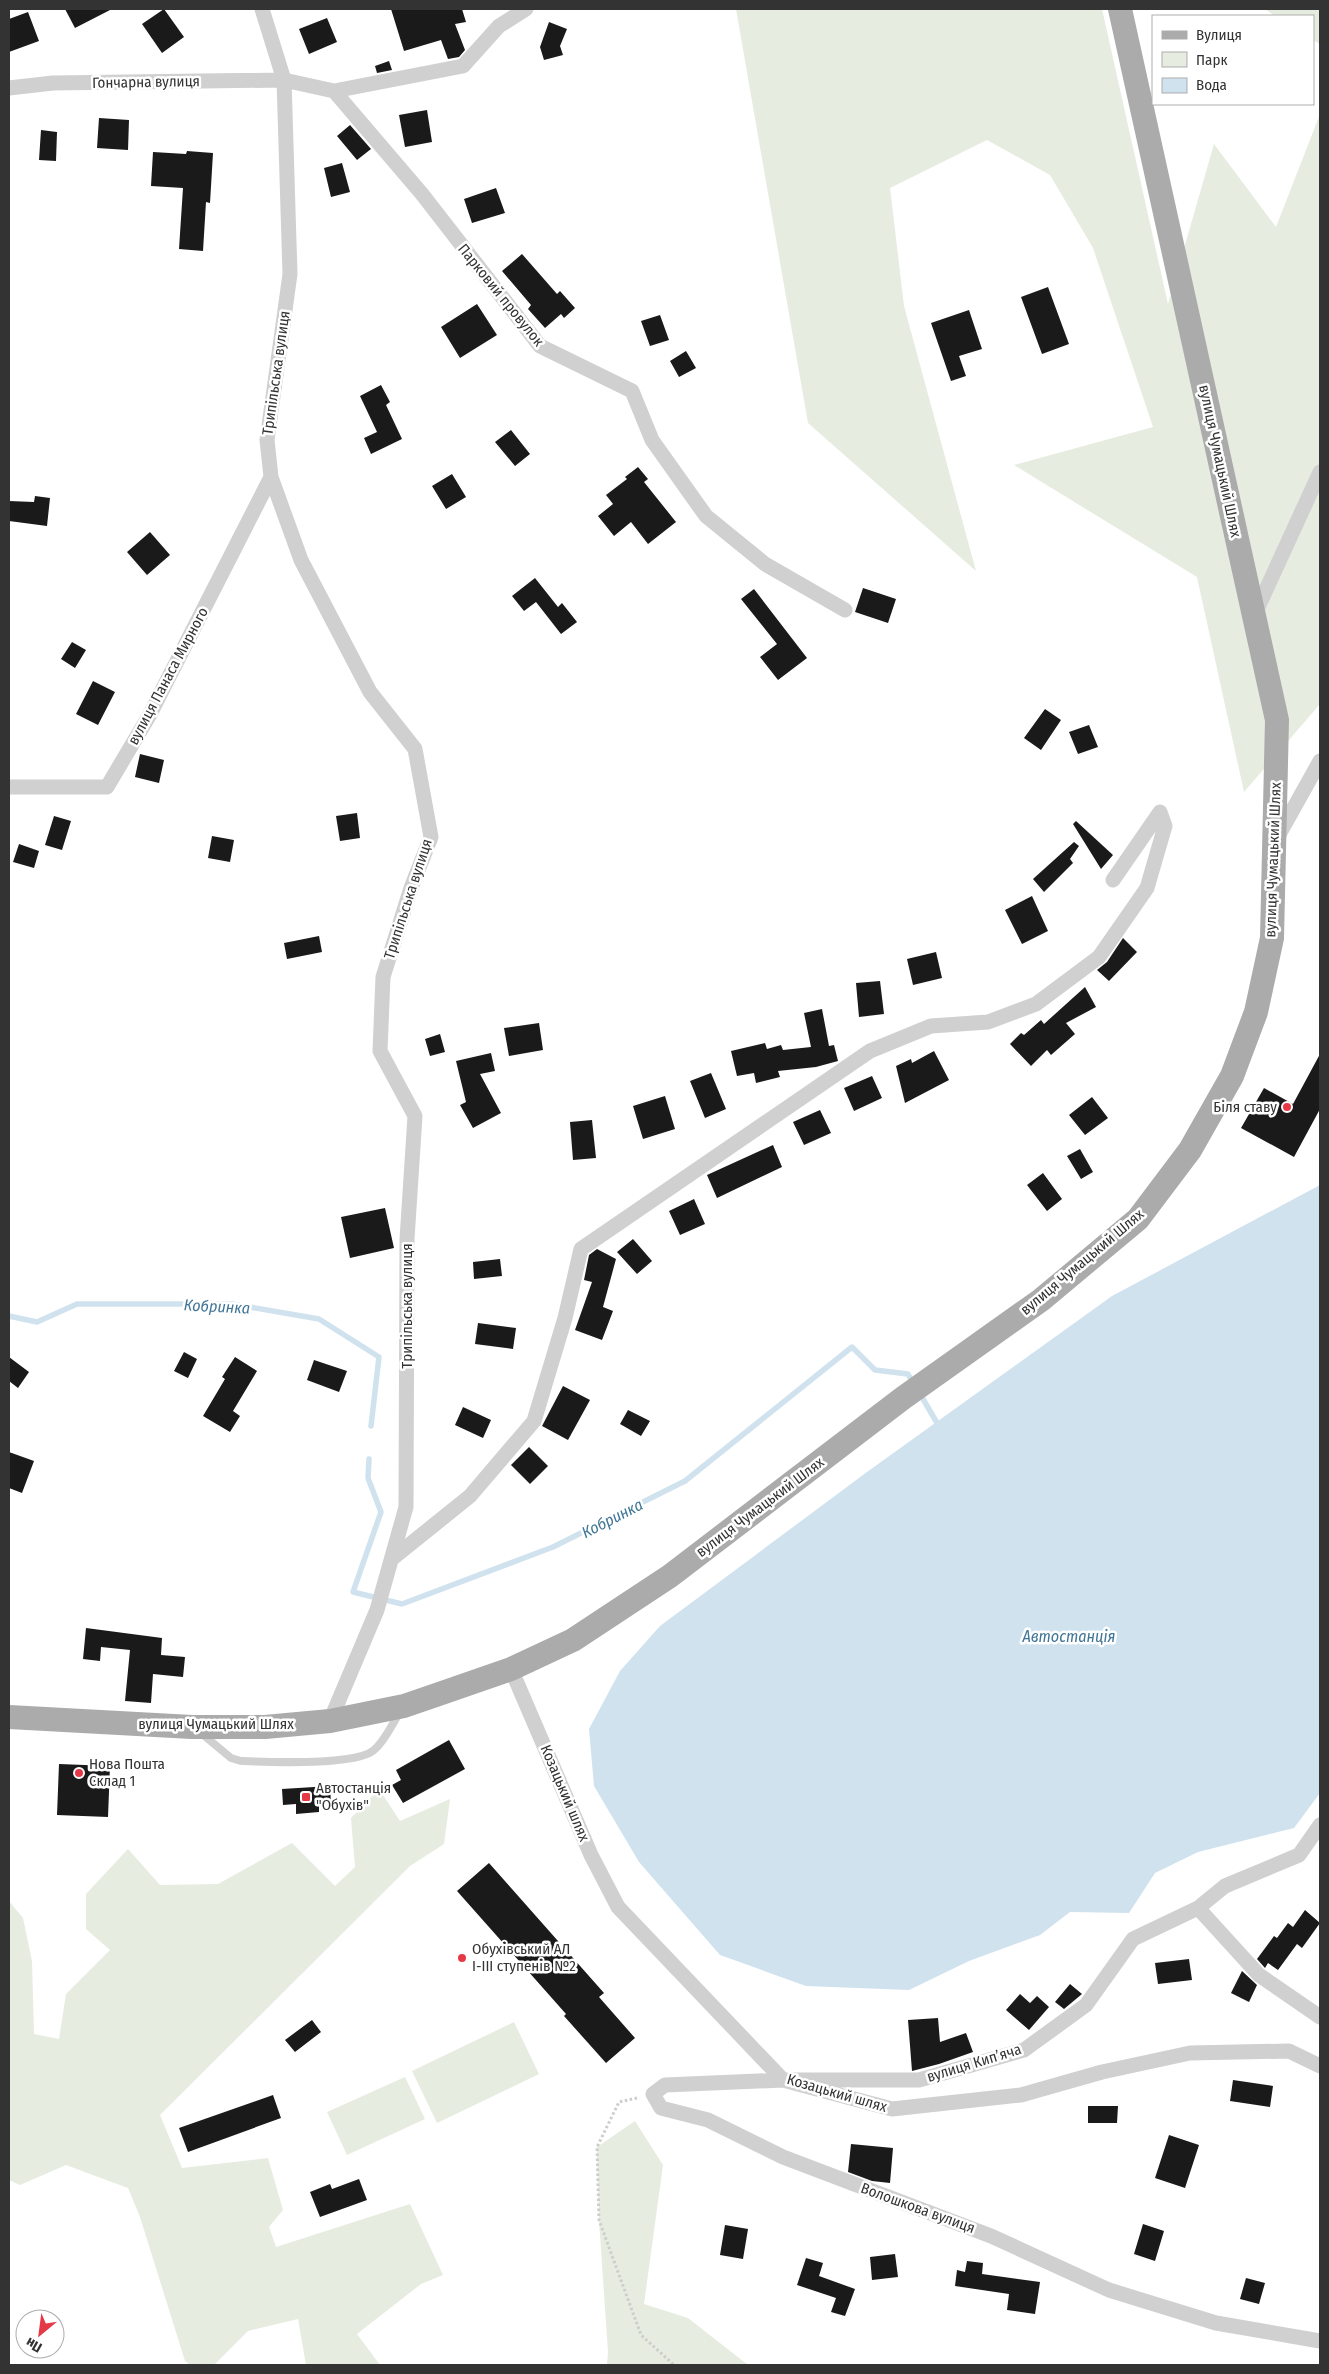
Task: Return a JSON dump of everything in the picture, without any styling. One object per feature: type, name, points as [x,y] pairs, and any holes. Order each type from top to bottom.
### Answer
[{"type":"main road","name":"вулиця Чумацький Шлях","points":[[9,1717],[192,1727],[265,1727],[330,1721],[404,1706],[511,1669],[572,1640],[670,1576],[903,1398],[1041,1300],[1138,1219],[1190,1150],[1232,1076],[1256,1012],[1272,938],[1277,720],[1120,9]]},
{"type":"street","name":"Трипільська вулиця","points":[[262,9],[284,80],[290,274],[267,440],[271,477],[301,560],[370,692],[415,749],[431,837],[411,888],[383,977],[380,1051],[415,1116],[407,1239],[406,1507],[393,1558],[376,1610],[330,1721]]},
{"type":"street","points":[[334,91],[463,66],[499,26],[526,9]]},
{"type":"street","name":"Гончарна вулиця","points":[[9,88],[53,83],[284,80],[334,91]]},
{"type":"street","name":"Парковий провулок","points":[[334,91],[422,194],[540,346],[632,391],[652,440],[706,516],[765,564],[845,610]]},
{"type":"street","points":[[1254,617],[1320,472]]},
{"type":"street","name":"вулиця Панаса Мирного","points":[[9,787],[108,787],[149,716],[271,477]]},
{"type":"street","points":[[1275,841],[1320,761]]},
{"type":"street","points":[[393,1558],[470,1496],[534,1421],[565,1318],[580,1249],[870,1051],[931,1026],[988,1022],[1036,1004],[1052,993],[1099,957],[1147,888],[1165,826],[1160,812],[1113,880]]},
{"type":"street","name":"Козацький шлях","points":[[511,1669],[591,1855],[618,1907],[783,2080],[892,2109],[1021,2095],[1102,2072],[1190,2053],[1290,2052],[1320,2066]]},
{"type":"street","name":"вулиця Кипʼяча","points":[[783,2080],[919,2080],[1024,2050],[1086,2005],[1133,1939],[1198,1908],[1225,1886],[1299,1855],[1320,1825]]},
{"type":"street","points":[[1198,1908],[1259,1975],[1320,2017]]},
{"type":"street","points":[[653,2094],[665,2085],[783,2080]]},
{"type":"street","name":"Волошкова вулиця","points":[[653,2094],[661,2108],[708,2120],[783,2158],[991,2236],[1109,2290],[1216,2323],[1320,2341]]},
{"type":"lane","points":[[192,1727],[231,1758],[241,1762],[307,1763],[364,1756],[374,1751],[404,1706]]},
{"type":"path","points":[[653,2094],[619,2102],[597,2148],[599,2220],[642,2335],[674,2365]]},
{"type":"green space","points":[[736,9],[1102,9],[1168,304],[1214,144],[1276,227],[1320,114],[1320,704],[1244,792],[1197,577],[1014,465],[1153,427],[1093,248],[1050,175],[987,140],[890,188],[904,306],[976,571],[808,423]]},
{"type":"green space","points":[[1265,9],[1320,9],[1320,44],[1314,41],[1314,15],[1274,15]]},
{"type":"green space","points":[[379,1789],[400,1821],[450,1799],[444,1844],[410,1866],[160,2115],[182,2168],[268,2158],[283,2210],[269,2227],[276,2247],[410,2204],[443,2275],[421,2284],[357,2334],[380,2365],[306,2365],[298,2319],[248,2331],[214,2365],[190,2365],[185,2361],[140,2217],[128,2188],[66,2165],[20,2185],[9,2180],[9,1901],[23,1918],[32,1961],[34,2034],[59,2039],[66,1994],[110,1950],[86,1929],[86,1894],[128,1849],[160,1885],[218,1884],[292,1843],[335,1886],[355,1867],[351,1818]]},
{"type":"green space","points":[[514,2022],[539,2074],[437,2123],[412,2071]]},
{"type":"green space","points":[[405,2077],[425,2119],[347,2155],[327,2112]]},
{"type":"green space","points":[[635,2121],[663,2165],[644,2304],[688,2318],[748,2365],[607,2365],[608,2352],[599,2220],[597,2147]]},
{"type":"water","name":"Автостанція","points":[[1320,1185],[1320,1793],[1294,1828],[1198,1852],[1155,1873],[1129,1913],[1070,1912],[1040,1935],[969,1961],[909,1990],[806,1986],[720,1955],[639,1862],[594,1786],[589,1729],[620,1671],[660,1626],[867,1472],[1112,1296]]},
{"type":"building","points":[[65,9],[112,9],[75,28]]},
{"type":"building","points":[[164,9],[184,37],[162,53],[142,24]]},
{"type":"building","points":[[391,9],[462,9],[466,22],[455,24],[465,50],[459,57],[448,59],[441,40],[404,51]]},
{"type":"building","points":[[28,12],[39,41],[9,52],[9,19]]},
{"type":"building","points":[[327,18],[337,42],[309,54],[299,29]]},
{"type":"building","points":[[549,22],[567,29],[560,46],[563,55],[544,60],[540,47]]},
{"type":"building","points":[[389,61],[392,70],[377,73],[375,66]]},
{"type":"building","points":[[427,110],[432,142],[405,147],[399,115]]},
{"type":"building","points":[[99,118],[129,120],[128,150],[97,148]]},
{"type":"building","points":[[350,125],[371,149],[357,160],[337,136]]},
{"type":"building","points":[[41,130],[57,132],[56,161],[39,160]]},
{"type":"building","points":[[187,151],[213,153],[210,203],[206,202],[203,251],[179,249],[183,188],[151,186],[153,152],[186,154]]},
{"type":"building","points":[[342,163],[350,192],[331,197],[324,168]]},
{"type":"building","points":[[496,188],[505,213],[472,223],[464,199]]},
{"type":"building","points":[[522,254],[557,294],[560,291],[575,308],[564,318],[561,314],[545,328],[528,309],[531,305],[502,271]]},
{"type":"building","points":[[1048,287],[1069,344],[1042,354],[1021,297]]},
{"type":"building","points":[[477,304],[497,335],[460,358],[441,327]]},
{"type":"building","points":[[969,310],[982,349],[959,356],[966,376],[951,381],[931,323]]},
{"type":"building","points":[[660,315],[669,340],[650,346],[641,321]]},
{"type":"building","points":[[686,351],[696,368],[679,377],[670,361]]},
{"type":"building","points":[[381,385],[390,402],[386,405],[402,439],[371,454],[364,438],[377,432],[360,396]]},
{"type":"building","points":[[511,430],[530,454],[515,466],[495,442]]},
{"type":"building","points":[[638,467],[648,479],[644,482],[676,522],[648,544],[631,522],[614,536],[598,516],[613,504],[606,495],[627,479],[625,477]]},
{"type":"building","points":[[452,474],[466,497],[446,509],[432,486]]},
{"type":"building","points":[[35,496],[50,498],[47,526],[9,521],[9,501],[34,502]]},
{"type":"building","points":[[150,532],[170,555],[147,575],[127,552]]},
{"type":"building","points":[[535,578],[558,607],[562,603],[577,622],[561,634],[536,602],[524,611],[512,596]]},
{"type":"building","points":[[863,588],[896,599],[888,623],[855,612]]},
{"type":"building","points":[[754,589],[807,658],[778,680],[760,657],[777,644],[741,599]]},
{"type":"building","points":[[72,642],[86,650],[75,668],[61,659]]},
{"type":"building","points":[[93,681],[115,692],[98,725],[76,714]]},
{"type":"building","points":[[1045,709],[1061,720],[1041,750],[1024,738]]},
{"type":"building","points":[[1089,725],[1098,747],[1078,754],[1069,732]]},
{"type":"building","points":[[140,754],[164,760],[159,783],[135,777]]},
{"type":"building","points":[[357,813],[360,838],[340,841],[336,816]]},
{"type":"building","points":[[54,816],[71,821],[62,850],[45,845]]},
{"type":"building","points":[[1076,821],[1113,855],[1101,869],[1073,824]]},
{"type":"building","points":[[212,836],[234,840],[230,862],[208,858]]},
{"type":"building","points":[[1074,842],[1079,846],[1070,859],[1073,863],[1044,892],[1033,879]]},
{"type":"building","points":[[19,844],[39,851],[34,868],[13,862]]},
{"type":"building","points":[[1032,896],[1048,931],[1022,944],[1005,910]]},
{"type":"building","points":[[319,936],[322,952],[287,959],[284,943]]},
{"type":"building","points":[[1123,938],[1137,952],[1109,981],[1097,970],[1107,962]]},
{"type":"building","points":[[936,952],[942,978],[913,985],[907,959]]},
{"type":"building","points":[[880,981],[884,1014],[859,1017],[856,983]]},
{"type":"building","points":[[1085,987],[1096,1007],[1066,1023],[1075,1034],[1051,1055],[1047,1050],[1031,1066],[1010,1044],[1021,1033],[1024,1035],[1041,1020],[1044,1024]]},
{"type":"building","points":[[822,1009],[829,1046],[834,1045],[838,1061],[816,1067],[778,1071],[780,1077],[756,1083],[754,1073],[737,1076],[731,1051],[765,1043],[767,1049],[781,1045],[783,1050],[811,1047],[804,1013]]},
{"type":"building","points":[[539,1023],[543,1050],[509,1056],[504,1028]]},
{"type":"building","points":[[440,1034],[445,1052],[430,1056],[425,1039]]},
{"type":"building","points":[[934,1051],[949,1080],[905,1103],[896,1066],[911,1059],[912,1063]]},
{"type":"building","points":[[491,1053],[495,1071],[480,1074],[501,1113],[473,1128],[460,1105],[466,1102],[456,1061]]},
{"type":"building","name":"Біля ставу","points":[[1320,1054],[1320,1109],[1294,1157],[1241,1128],[1264,1088],[1293,1104]]},
{"type":"building","points":[[711,1073],[726,1109],[705,1118],[690,1081]]},
{"type":"building","points":[[872,1076],[882,1098],[854,1111],[844,1088]]},
{"type":"building","points":[[665,1096],[675,1129],[643,1139],[633,1106]]},
{"type":"building","points":[[1092,1097],[1108,1118],[1085,1135],[1069,1115]]},
{"type":"building","points":[[820,1110],[831,1133],[804,1145],[793,1122]]},
{"type":"building","points":[[592,1120],[596,1158],[573,1160],[570,1122]]},
{"type":"building","points":[[773,1145],[782,1167],[717,1198],[707,1175]]},
{"type":"building","points":[[1080,1149],[1093,1172],[1081,1179],[1067,1156]]},
{"type":"building","points":[[1043,1173],[1062,1199],[1047,1211],[1027,1185]]},
{"type":"building","points":[[694,1199],[705,1224],[680,1235],[669,1211]]},
{"type":"building","points":[[385,1208],[394,1248],[350,1258],[341,1217]]},
{"type":"building","points":[[633,1239],[652,1261],[637,1274],[617,1252]]},
{"type":"building","points":[[597,1249],[616,1259],[603,1307],[613,1311],[602,1340],[575,1330],[592,1282],[584,1280],[589,1255]]},
{"type":"building","points":[[500,1259],[502,1276],[474,1279],[473,1262]]},
{"type":"building","points":[[478,1323],[516,1328],[513,1349],[475,1344]]},
{"type":"building","points":[[184,1352],[197,1359],[188,1378],[174,1371]]},
{"type":"building","points":[[9,1357],[29,1372],[18,1388],[9,1381]]},
{"type":"building","points":[[235,1357],[257,1371],[233,1411],[240,1416],[230,1432],[203,1416],[225,1379],[222,1377]]},
{"type":"building","points":[[314,1360],[347,1371],[339,1392],[307,1380]]},
{"type":"building","points":[[563,1386],[590,1400],[568,1440],[542,1426]]},
{"type":"building","points":[[463,1407],[491,1420],[483,1438],[455,1425]]},
{"type":"building","points":[[628,1410],[650,1421],[641,1436],[620,1424]]},
{"type":"building","points":[[529,1447],[548,1466],[530,1484],[511,1465]]},
{"type":"building","points":[[9,1452],[34,1461],[22,1493],[9,1488]]},
{"type":"building","points":[[86,1628],[162,1638],[161,1655],[185,1657],[183,1677],[153,1674],[151,1703],[125,1701],[130,1650],[101,1647],[100,1661],[83,1659]]},
{"type":"building","points":[[449,1740],[465,1769],[403,1803],[392,1785],[401,1780],[396,1770]]},
{"type":"building","points":[[59,1764],[110,1766],[108,1817],[57,1815]]},
{"type":"building","name":"Автостанція \"Обухів\"","points":[[330,1786],[331,1804],[319,1805],[319,1812],[296,1814],[296,1804],[283,1805],[282,1789]]},
{"type":"building","points":[[489,1863],[604,1993],[599,1997],[635,2038],[606,2063],[564,2016],[566,2014],[457,1891]]},
{"type":"building","points":[[1305,1910],[1320,1923],[1302,1948],[1297,1944],[1278,1970],[1268,1963],[1265,1968],[1257,1959],[1274,1936],[1277,1938],[1288,1923],[1293,1927]]},
{"type":"building","points":[[1189,1959],[1192,1980],[1158,1984],[1155,1963]]},
{"type":"building","points":[[1242,1971],[1257,1985],[1249,2002],[1231,1993]]},
{"type":"building","points":[[1070,1984],[1082,1994],[1064,2009],[1055,2002]]},
{"type":"building","points":[[1020,1994],[1030,2003],[1037,1996],[1049,2007],[1029,2030],[1006,2010]]},
{"type":"building","points":[[938,2018],[940,2042],[966,2033],[973,2052],[912,2071],[908,2020]]},
{"type":"building","points":[[312,2020],[321,2032],[295,2052],[285,2040]]},
{"type":"building","points":[[1233,2080],[1273,2086],[1270,2107],[1230,2101]]},
{"type":"building","points":[[273,2095],[281,2118],[188,2152],[179,2128]]},
{"type":"building","points":[[1088,2106],[1118,2106],[1117,2123],[1088,2123]]},
{"type":"building","points":[[1169,2135],[1199,2145],[1185,2188],[1155,2178]]},
{"type":"building","points":[[851,2144],[893,2148],[890,2183],[872,2181],[848,2172]]},
{"type":"building","points":[[359,2179],[367,2200],[320,2217],[310,2192],[330,2184],[332,2189]]},
{"type":"building","points":[[1143,2224],[1164,2231],[1155,2261],[1134,2254]]},
{"type":"building","points":[[725,2225],[748,2229],[743,2259],[720,2255]]},
{"type":"building","points":[[895,2254],[898,2277],[872,2280],[870,2257]]},
{"type":"building","points":[[806,2258],[823,2263],[819,2276],[855,2289],[845,2316],[831,2312],[836,2298],[797,2285]]},
{"type":"building","points":[[967,2261],[983,2263],[982,2274],[1040,2282],[1035,2314],[1007,2310],[1009,2294],[955,2286],[957,2270],[965,2272]]},
{"type":"building","points":[[1246,2278],[1265,2283],[1259,2304],[1240,2299]]},
{"type":"waterway","name":"Кобринка","points":[[9,1316],[37,1322],[77,1304],[232,1304],[319,1319],[379,1357],[371,1426]]},
{"type":"waterway","name":"Кобринка","points":[[369,1459],[368,1478],[381,1512],[353,1592],[402,1604],[553,1547],[685,1481],[852,1347],[875,1370],[908,1374],[914,1385]]},
{"type":"waterway","name":"Кобринка","points":[[919,1392],[937,1423]]},
{"type":"place","name":"Біля ставу","points":[[1287,1107]]},
{"type":"place","name":"Нова Пошта Склад 1","points":[[79,1773]]},
{"type":"place","name":"Автостанція \"Обухів\"","points":[[306,1797]]},
{"type":"place","name":"Обухівський АЛ І-ІІІ ступенів №2","points":[[462,1958]]}]
